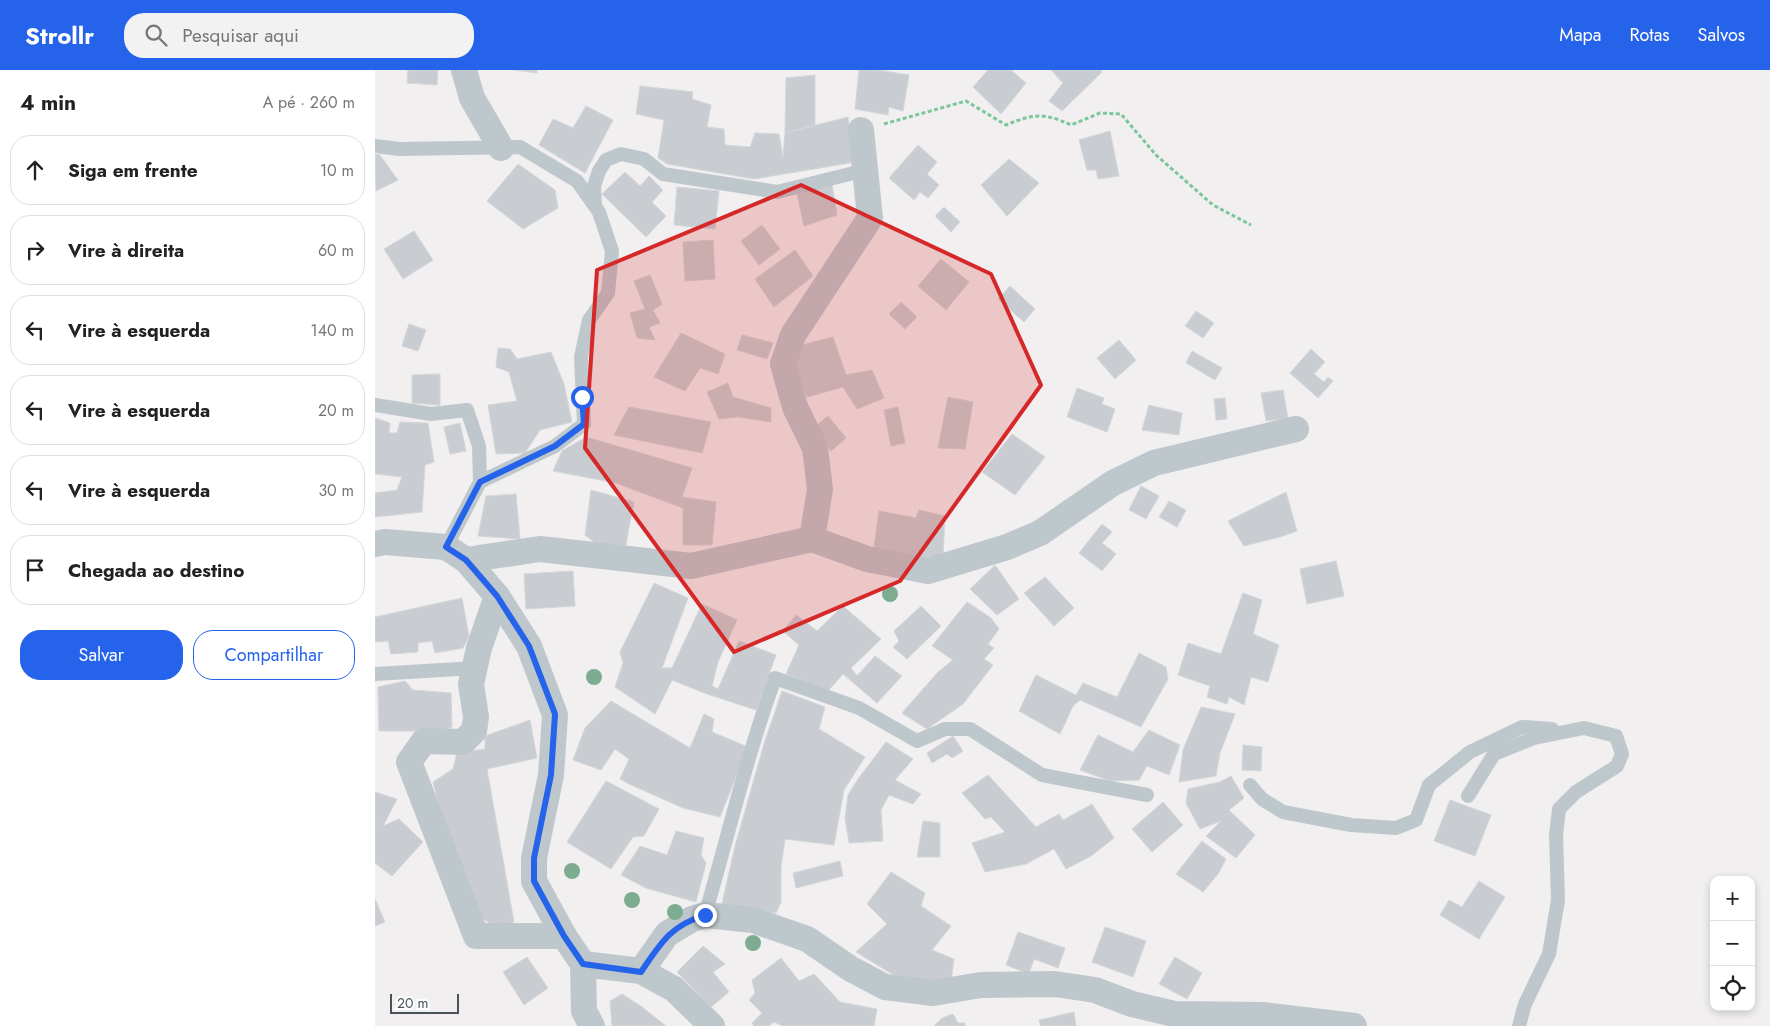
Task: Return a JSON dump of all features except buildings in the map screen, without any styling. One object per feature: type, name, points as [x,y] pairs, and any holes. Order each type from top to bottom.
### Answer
[{"type":"street","points":[[465,70],[472,98],[501,148]]},
{"type":"street","points":[[812,539],[820,489],[815,448],[795,406],[783,364],[793,334],[870,218],[861,130]]},
{"type":"street","points":[[375,544],[385,542],[456,554],[540,549],[691,566],[707,564],[812,539],[867,559],[928,571],[1007,547],[1039,532],[1113,483],[1154,463],[1296,430]]},
{"type":"street","points":[[456,554],[497,596],[529,646],[555,714],[551,775],[534,858],[534,881],[564,936],[583,964],[584,1011],[592,1026]]},
{"type":"street","points":[[497,596],[471,684],[476,717],[474,731],[463,742],[424,741],[409,762],[476,936],[564,936]]},
{"type":"street","points":[[641,972],[667,934],[692,919],[705,915],[753,920],[807,939],[851,969],[885,987],[933,993],[981,985],[1055,984],[1095,990],[1132,1004],[1174,1014],[1262,1015],[1354,1026]]},
{"type":"street","points":[[583,964],[641,972],[674,989],[712,1026]]},
{"type":"lane","points":[[375,146],[399,149],[520,147],[577,181],[599,212],[612,251],[608,293],[589,320],[581,357],[584,424],[555,446],[480,482]]},
{"type":"lane","points":[[595,206],[594,186],[599,171],[606,160],[621,154],[645,159],[663,174],[777,192],[866,170]]},
{"type":"lane","points":[[375,405],[431,414],[467,410],[479,446],[480,482],[456,554]]},
{"type":"lane","points":[[375,674],[475,668]]},
{"type":"lane","points":[[705,915],[741,794],[755,733],[775,678],[859,708],[917,741],[945,729],[970,729],[1042,775],[1147,796]]},
{"type":"lane","points":[[1250,785],[1262,798],[1283,812],[1351,825],[1396,828],[1416,820],[1429,785],[1470,752],[1522,727],[1573,730]]},
{"type":"lane","points":[[1468,796],[1494,754],[1534,738],[1584,728],[1616,736],[1622,754],[1617,766],[1576,792],[1559,809],[1556,835],[1558,900],[1549,954],[1525,1004],[1519,1026]]},
{"type":"path","points":[[861,130],[966,101],[1005,125],[1031,115],[1051,116],[1071,125],[1100,113],[1121,114],[1156,155],[1213,205],[1251,225]]},
{"type":"highlighted area","points":[[801,185],[991,274],[1041,385],[900,581],[734,652],[585,448],[597,270]]},
{"type":"route","points":[[582,397],[584,424],[555,446],[480,482],[446,547],[466,560],[497,596],[529,646],[555,714],[551,775],[534,858],[534,881],[564,936],[583,964],[641,972],[667,934],[692,919],[705,915]]}]
